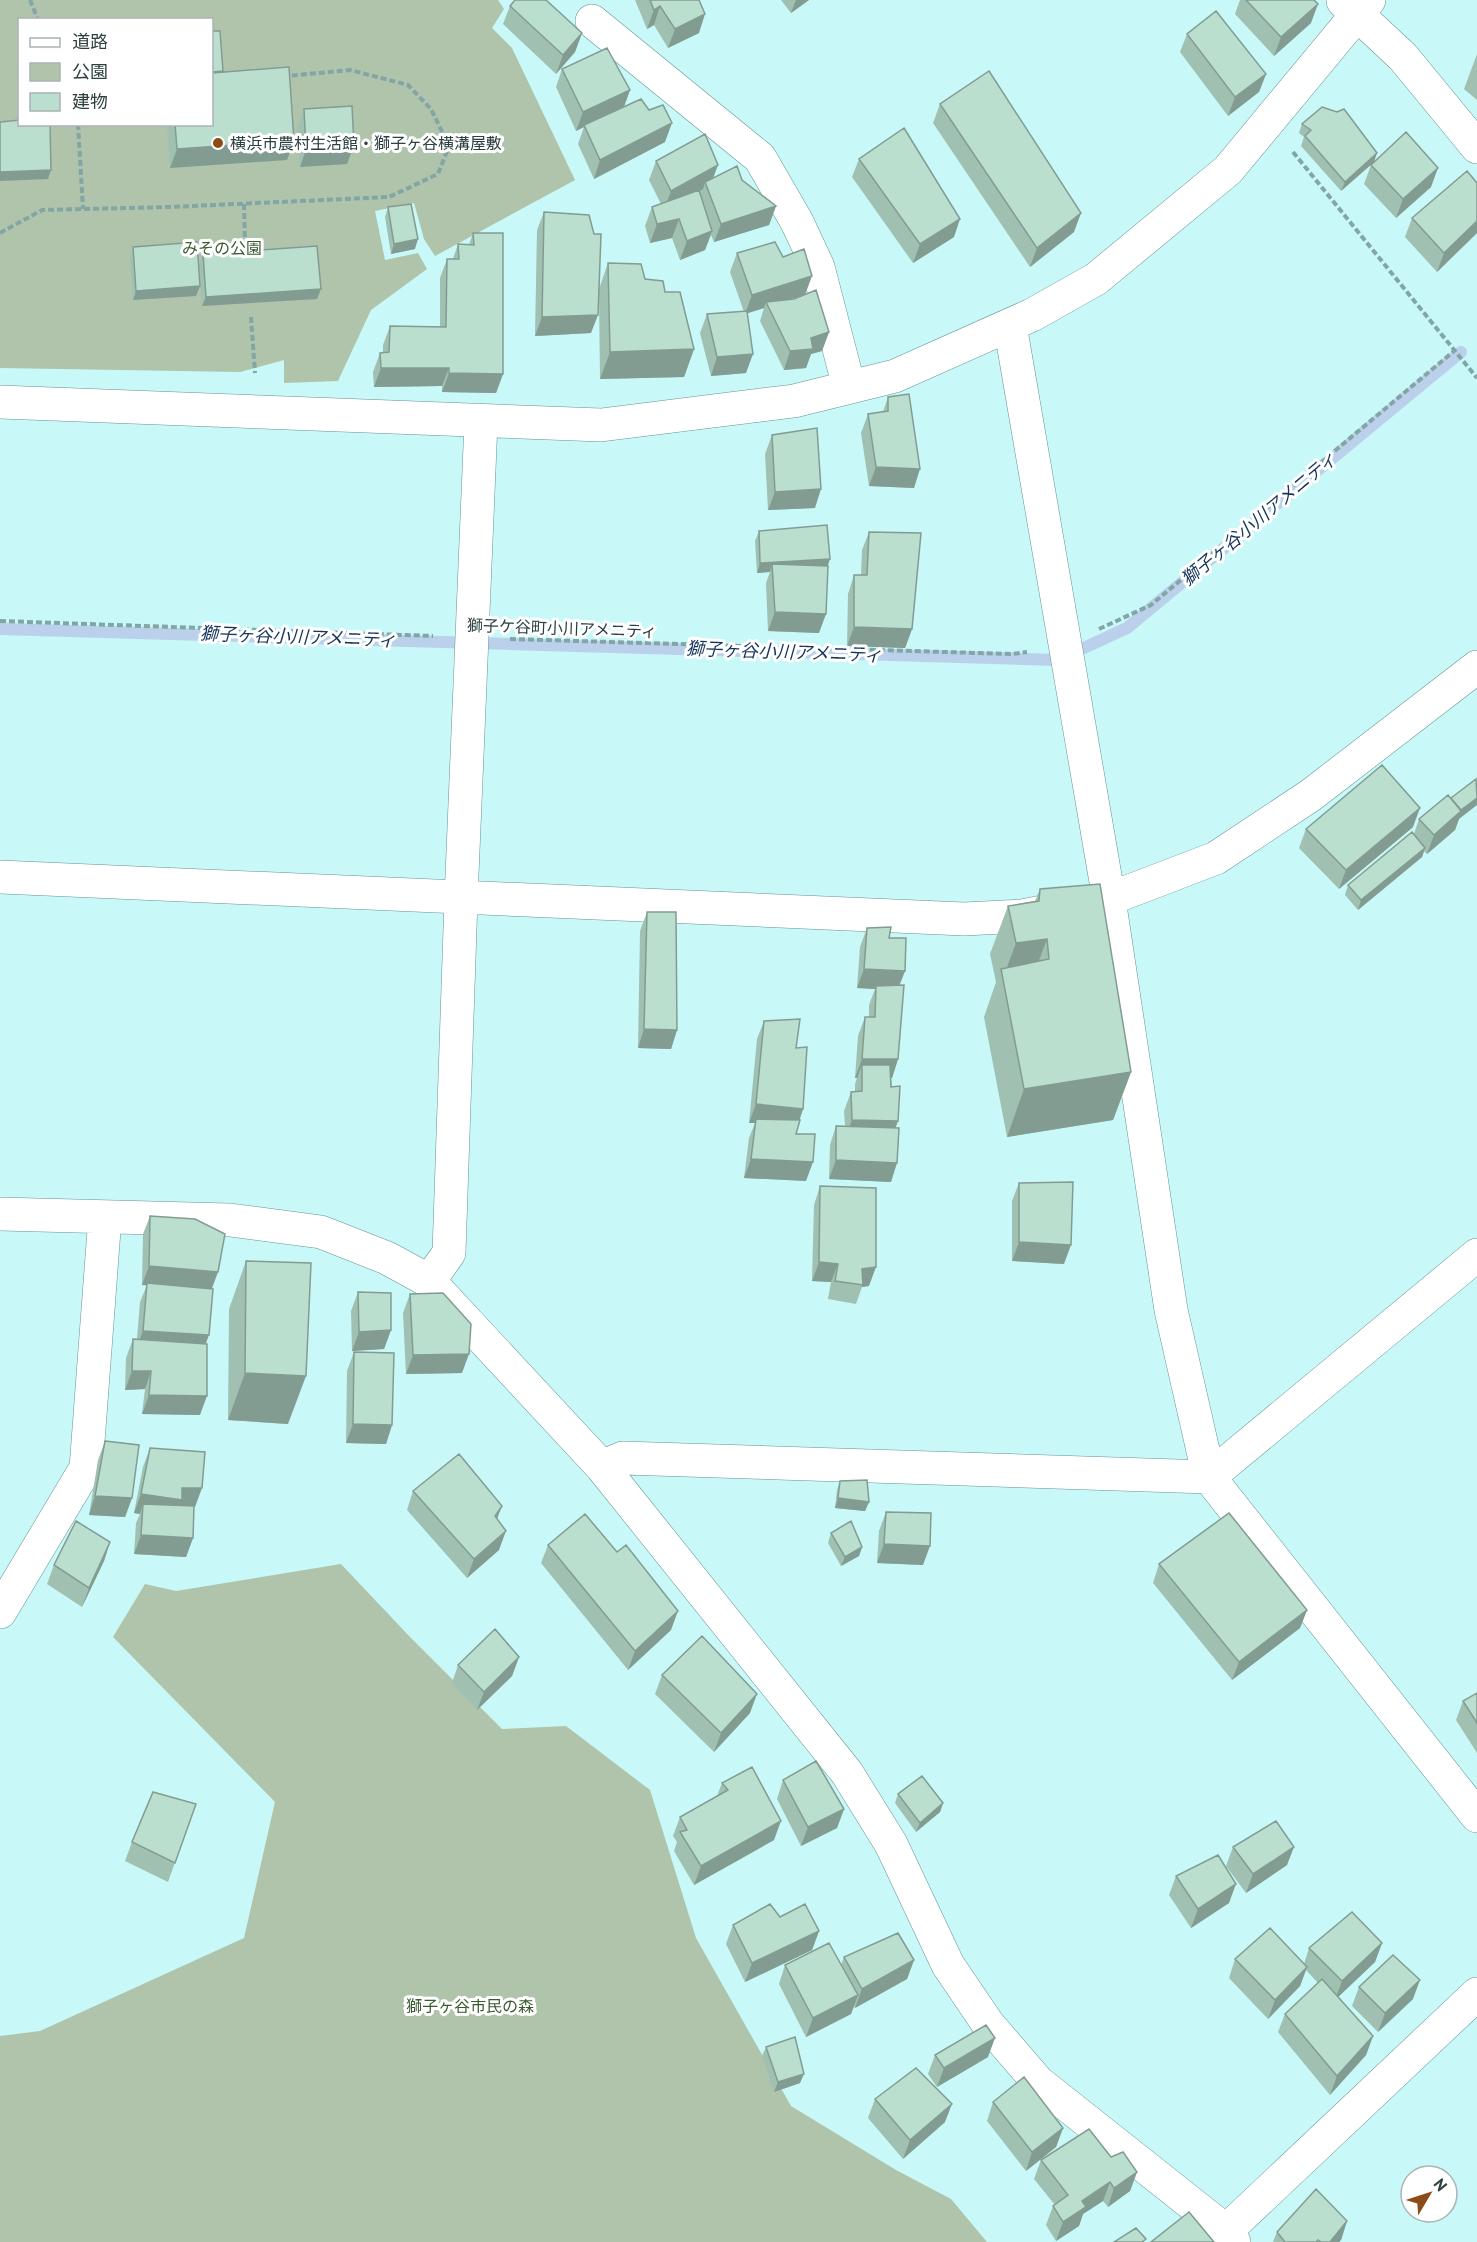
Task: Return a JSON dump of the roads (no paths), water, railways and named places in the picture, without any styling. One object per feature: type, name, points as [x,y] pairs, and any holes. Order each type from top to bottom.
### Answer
[{"type":"street","points":[[0,402],[601,425],[794,401],[895,376],[1032,315],[1096,279],[1228,170],[1356,5],[1403,57],[1477,147]]},
{"type":"street","points":[[592,21],[760,158],[797,222],[818,267],[849,387]]},
{"type":"street","points":[[1010,325],[1109,899],[1171,1310],[1209,1477],[1477,1816]]},
{"type":"street","points":[[429,1281],[449,1253],[481,422]]},
{"type":"street","points":[[0,877],[964,919],[1022,916],[1109,899],[1215,858],[1311,795],[1477,667]]},
{"type":"street","points":[[0,1214],[230,1220],[321,1232],[387,1258],[429,1281],[602,1467],[846,1773],[891,1844],[948,1965],[988,2024],[1038,2082],[1230,2236],[1477,1994]]},
{"type":"street","points":[[0,1612],[86,1468],[105,1217]]},
{"type":"street","points":[[602,1467],[623,1458],[1209,1477],[1477,1255]]},
{"type":"waterway","name":"獅子ヶ谷小川アメニティ","points":[[0,629],[1058,660],[1127,628],[1461,352]]},
{"type":"place","name":"横浜市農村生活館・獅子ヶ谷横溝屋敷","points":[[218,143]]},
{"type":"park label","name":"みその公園","points":[[222,248]]},
{"type":"park label","name":"獅子ヶ谷市民の森","points":[[470,2006]]}]
